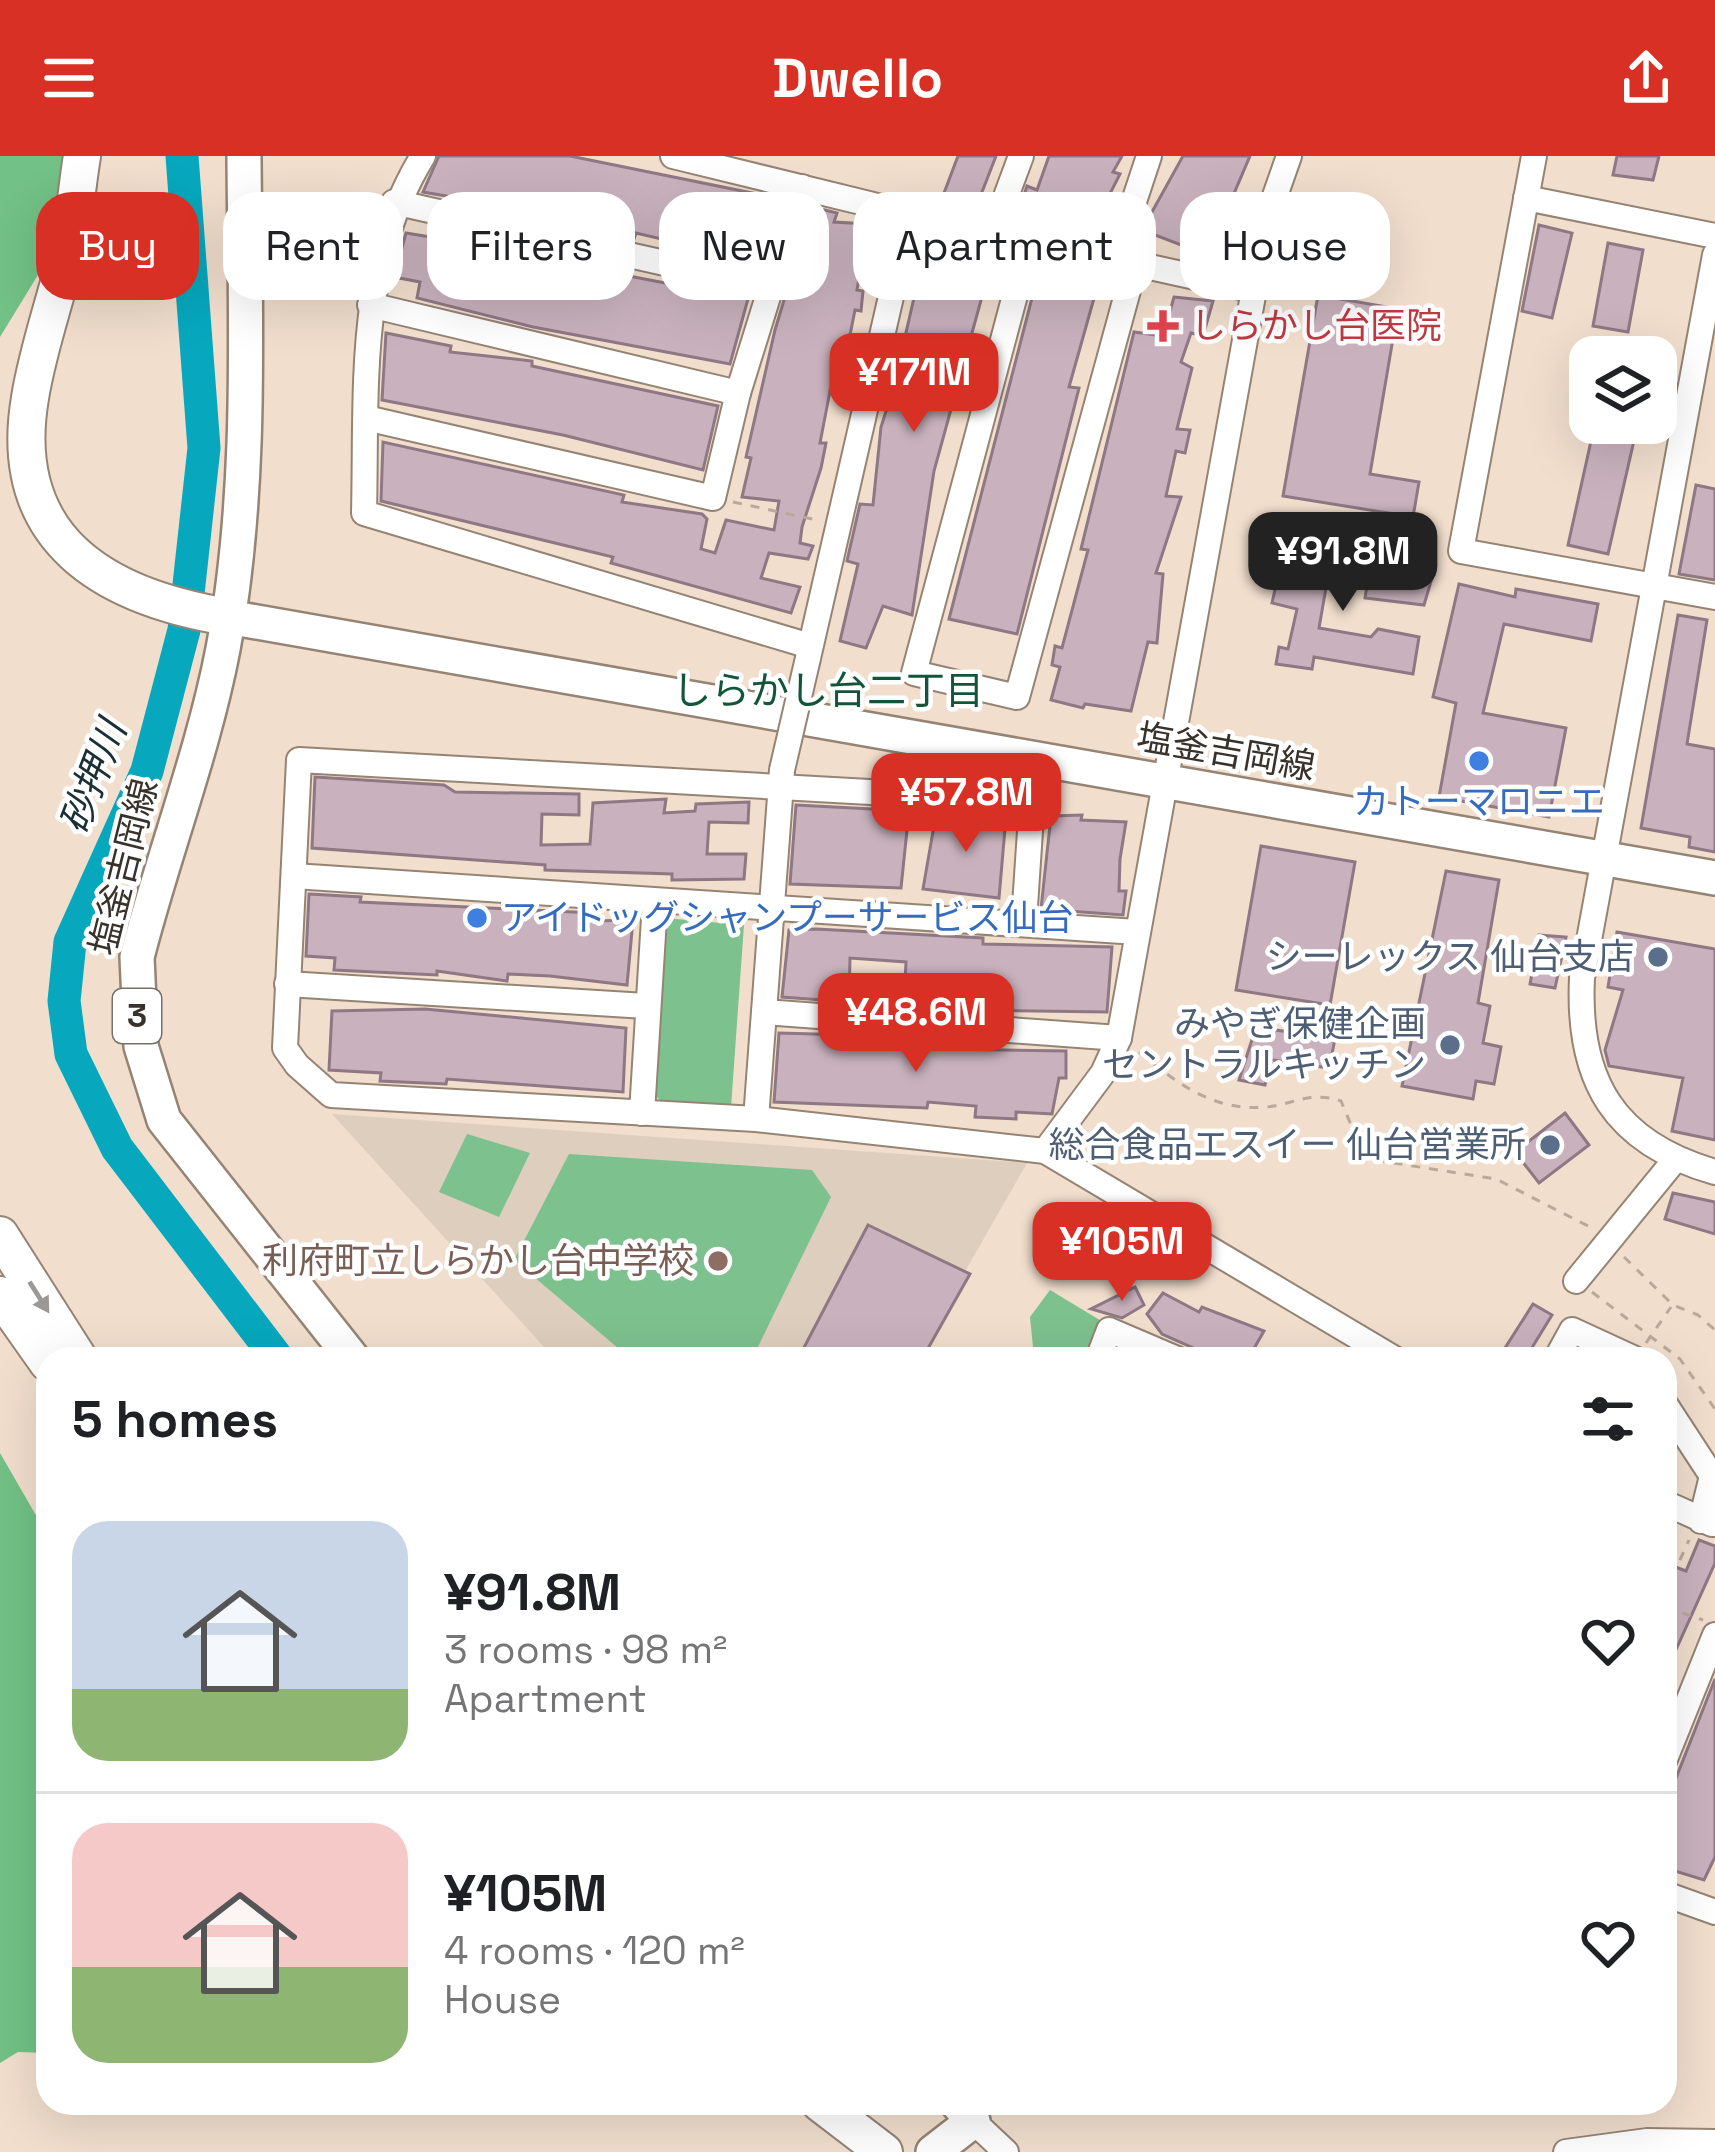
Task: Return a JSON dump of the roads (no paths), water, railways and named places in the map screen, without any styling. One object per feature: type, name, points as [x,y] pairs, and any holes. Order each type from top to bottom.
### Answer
[{"type":"highway","points":[[82,156],[70,242],[30,395],[27,463],[42,510],[69,554],[104,581],[195,611]]},
{"type":"highway","points":[[0,1235],[71,1347]]},
{"type":"highway","points":[[0,1295],[37,1347]]},
{"type":"highway","points":[[836,2115],[884,2152]]},
{"type":"main road","name":"塩釜吉岡線","points":[[244,156],[242,459],[195,611],[137,957],[141,1046],[158,1102],[182,1148],[343,1347]]},
{"type":"main road","name":"塩釜吉岡線","points":[[195,611],[1715,878]]},
{"type":"main road","points":[[933,2152],[963,2115]]},
{"type":"street","points":[[400,192],[423,156]]},
{"type":"street","points":[[674,156],[853,200]]},
{"type":"street","points":[[1008,192],[1021,156]]},
{"type":"street","points":[[1141,192],[1149,156]]},
{"type":"street","points":[[1277,192],[1289,156]]},
{"type":"street","points":[[1534,156],[1461,550],[1715,597]]},
{"type":"street","points":[[800,192],[802,187]]},
{"type":"street","points":[[1526,198],[1715,236]]},
{"type":"street","points":[[403,204],[659,261]]},
{"type":"street","points":[[1715,255],[1582,978],[1586,1051],[1607,1103],[1632,1131],[1674,1160],[1715,1172]]},
{"type":"street","points":[[371,300],[364,513],[809,652]]},
{"type":"street","points":[[366,418],[713,498],[767,300]]},
{"type":"street","points":[[756,1120],[781,777],[890,300]]},
{"type":"street","points":[[1014,300],[914,673],[1017,698],[1116,300]]},
{"type":"street","points":[[1045,1151],[1127,1044],[1137,932],[1252,300]]},
{"type":"street","points":[[370,305],[738,393]]},
{"type":"street","points":[[1024,921],[1033,801],[781,777],[299,760],[285,1048],[332,1095],[756,1120],[1045,1151],[1376,1347]]},
{"type":"street","points":[[294,876],[1137,932]]},
{"type":"street","points":[[642,1113],[655,902]]},
{"type":"street","points":[[287,984],[646,1006]]},
{"type":"street","points":[[764,1012],[1127,1044]]},
{"type":"street","points":[[1576,1281],[1674,1160]]},
{"type":"street","points":[[1102,1347],[1108,1330],[1148,1347]]},
{"type":"street","points":[[1563,1347],[1572,1330],[1622,1347]]},
{"type":"street","points":[[1677,1422],[1712,1476],[1703,1525],[1677,1510]]},
{"type":"street","points":[[1677,1726],[1712,1629]]},
{"type":"street","points":[[1677,1898],[1715,1912]]},
{"type":"street","points":[[968,2115],[1006,2152]]},
{"type":"street","points":[[1566,2152],[1647,2141],[1715,2142]]},
{"type":"waterway","name":"砂押川","points":[[182,156],[204,448],[184,630],[147,771],[70,942],[64,1001],[71,1054],[117,1148],[269,1347]]},
{"type":"place","name":"しらかし台医院","points":[[1163,326]]},
{"type":"place","name":"カトーマロニエ","points":[[1479,761]]},
{"type":"place","name":"アイドッグシャンプーサービス仙台","points":[[477,918]]},
{"type":"place","name":"シーレックス 仙台支店","points":[[1658,957]]},
{"type":"place","name":"みやぎ保健企画 セントラルキッチン","points":[[1450,1045]]},
{"type":"place","name":"総合食品エスイー 仙台営業所","points":[[1550,1145]]},
{"type":"place","name":"利府町立しらかし台中学校","points":[[718,1261]]},
{"type":"district","name":"しらかし台二丁目","points":[[828,690]]}]
